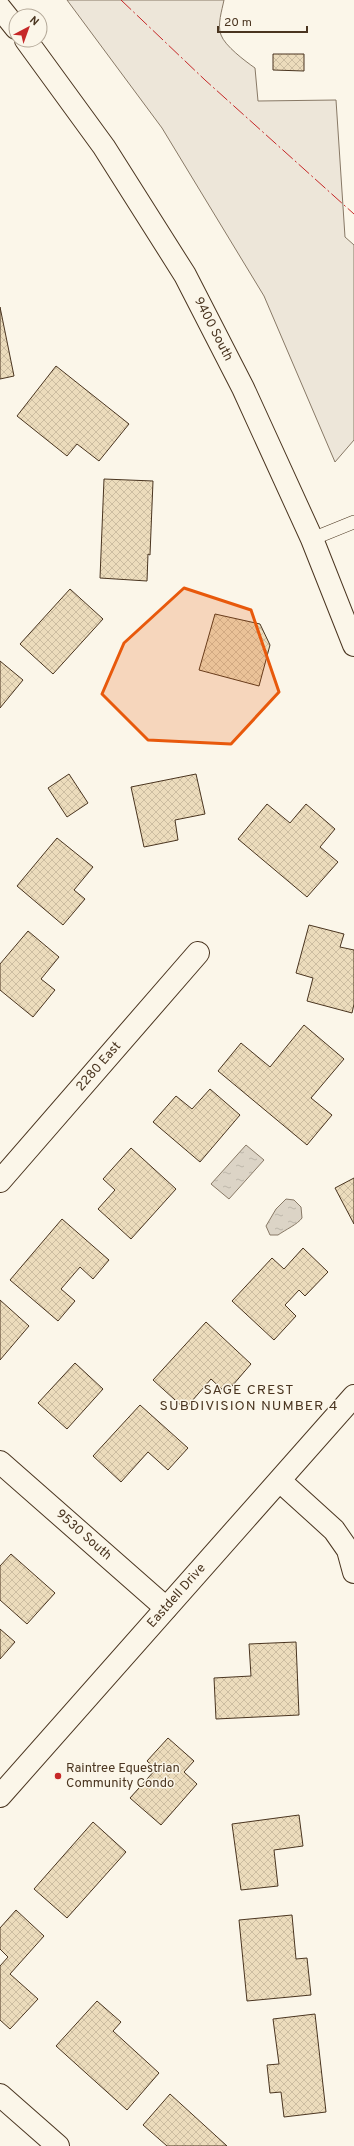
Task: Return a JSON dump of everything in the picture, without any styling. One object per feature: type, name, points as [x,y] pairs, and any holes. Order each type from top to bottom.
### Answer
[{"type":"street","points":[[0,8],[8,18]]},
{"type":"street","name":"9400 South","points":[[32,48],[104,147],[185,275],[243,388],[312,539],[354,645]]},
{"type":"street","name":"2280 East","points":[[0,1181],[198,953]]},
{"type":"street","name":"Eastdell Drive","points":[[0,1796],[354,1396]]},
{"type":"street","name":"9530 South","points":[[0,1462],[166,1608]]},
{"type":"street","points":[[280,1481],[334,1530],[348,1550],[354,1572]]},
{"type":"street","points":[[0,2095],[58,2146]]},
{"type":"lane","points":[[312,539],[354,522]]},
{"type":"highlighted area","points":[[184,588],[251,610],[279,692],[231,744],[148,740],[102,694],[124,643]]},
{"type":"shaded area","points":[[67,0],[224,0],[220,22],[221,35],[231,48],[255,68],[258,101],[336,100],[345,237],[354,245],[354,440],[335,462],[264,296],[162,128]]},
{"type":"water","points":[[246,1145],[264,1160],[229,1199],[211,1184]]},
{"type":"water","points":[[286,1199],[294,1200],[301,1207],[302,1218],[278,1235],[270,1235],[266,1226],[276,1209]]},
{"type":"building","points":[[273,54],[304,54],[304,71],[273,70]]},
{"type":"building","points":[[0,307],[14,376],[0,379]]},
{"type":"building","points":[[56,366],[129,424],[99,461],[77,444],[67,456],[17,416]]},
{"type":"building","points":[[104,479],[153,481],[150,555],[148,554],[147,581],[100,578]]},
{"type":"building","points":[[70,589],[103,619],[53,674],[20,644]]},
{"type":"building","points":[[215,614],[260,624],[270,645],[259,686],[199,670]]},
{"type":"building","points":[[0,661],[23,680],[0,708]]},
{"type":"building","points":[[69,774],[88,803],[67,817],[48,788]]},
{"type":"building","points":[[196,774],[205,814],[175,820],[178,840],[144,847],[131,787]]},
{"type":"building","points":[[267,804],[290,823],[306,804],[335,829],[320,847],[338,862],[307,897],[238,839]]},
{"type":"building","points":[[57,838],[93,867],[74,890],[85,899],[63,925],[17,886]]},
{"type":"building","points":[[309,925],[344,934],[340,947],[354,950],[354,1004],[352,1013],[307,1001],[313,978],[296,973]]},
{"type":"building","points":[[28,931],[59,957],[41,979],[55,990],[33,1017],[0,990],[0,964]]},
{"type":"building","points":[[304,1025],[344,1059],[311,1098],[332,1115],[307,1145],[218,1071],[241,1043],[270,1067]]},
{"type":"building","points":[[210,1089],[240,1115],[200,1162],[153,1122],[176,1096],[192,1109]]},
{"type":"building","points":[[131,1148],[176,1189],[131,1239],[98,1209],[115,1190],[103,1179]]},
{"type":"building","points":[[354,1178],[354,1224],[335,1188]]},
{"type":"building","points":[[62,1219],[109,1260],[93,1279],[80,1267],[61,1289],[75,1301],[58,1321],[10,1280]]},
{"type":"building","points":[[303,1248],[328,1272],[305,1296],[299,1290],[285,1305],[296,1316],[274,1340],[232,1301],[272,1258],[284,1269]]},
{"type":"building","points":[[0,1300],[29,1326],[0,1360]]},
{"type":"building","points":[[206,1322],[251,1364],[226,1393],[211,1379],[185,1409],[153,1380]]},
{"type":"building","points":[[75,1363],[103,1389],[67,1429],[38,1403]]},
{"type":"building","points":[[140,1405],[188,1448],[168,1470],[148,1452],[121,1482],[93,1456]]},
{"type":"building","points":[[11,1554],[55,1593],[27,1624],[0,1600],[0,1566]]},
{"type":"building","points":[[0,1629],[15,1642],[0,1659]]},
{"type":"building","points":[[296,1642],[299,1715],[216,1719],[214,1678],[251,1676],[249,1644]]},
{"type":"building","points":[[168,1738],[194,1761],[184,1772],[197,1784],[161,1825],[130,1798],[156,1769],[147,1761]]},
{"type":"building","points":[[299,1815],[303,1846],[274,1850],[278,1886],[241,1890],[232,1824]]},
{"type":"building","points":[[93,1822],[126,1852],[67,1918],[34,1889]]},
{"type":"building","points":[[16,1910],[44,1936],[10,1974],[38,1999],[10,2029],[0,2020],[0,1966],[8,1957],[0,1949],[0,1928]]},
{"type":"building","points":[[292,1915],[296,1959],[307,1958],[311,1995],[247,2001],[239,1920]]},
{"type":"building","points":[[97,2001],[121,2022],[113,2031],[159,2073],[127,2110],[56,2046]]},
{"type":"building","points":[[315,2014],[326,2112],[284,2117],[281,2092],[270,2093],[267,2065],[279,2064],[273,2019]]},
{"type":"building","points":[[170,2094],[227,2146],[167,2146],[143,2125]]},
{"type":"power","points":[[121,0],[205,80],[354,214]]},
{"type":"place","name":"Raintree Equestrian Community Condo","points":[[58,1776]]},
{"type":"district","name":"SAGE CREST SUBDIVISION NUMBER 4","points":[[249,1398]]}]
